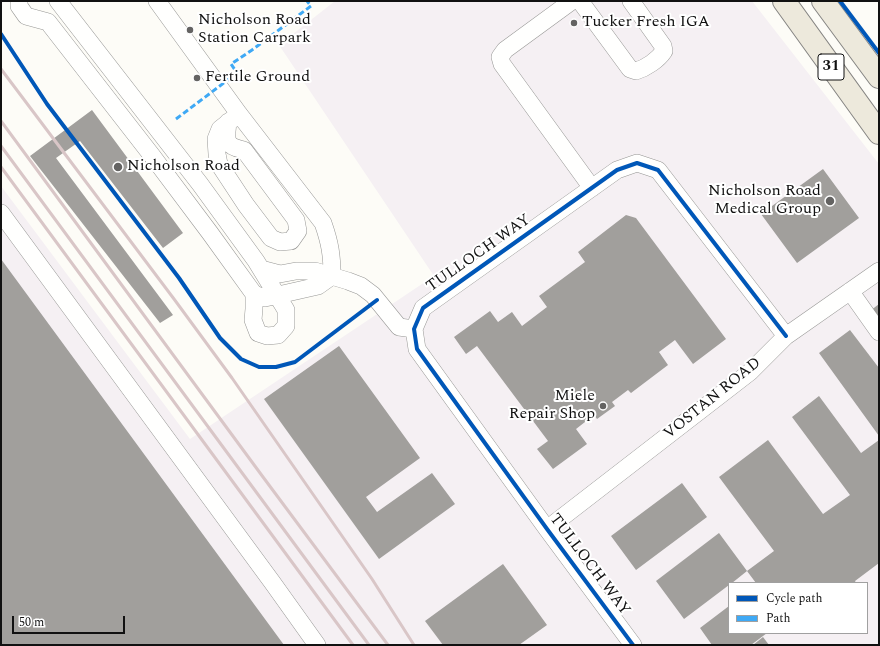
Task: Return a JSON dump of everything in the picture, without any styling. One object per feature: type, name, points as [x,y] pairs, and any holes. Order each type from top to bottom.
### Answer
[{"type":"main road","name":"31","points":[[784,1],[879,133]]},
{"type":"main road","name":"31","points":[[823,1],[879,76]]},
{"type":"street","points":[[19,1],[19,6],[26,16],[48,22],[163,170],[254,294],[265,298],[318,286],[332,276]]},
{"type":"street","points":[[58,1],[195,178],[261,269],[286,310],[286,326],[278,335],[267,336],[258,332],[253,320],[254,294]]},
{"type":"street","points":[[157,1],[234,118],[323,223],[329,242],[332,261],[332,276]]},
{"type":"street","points":[[572,1],[504,50],[500,57],[502,64],[592,188]]},
{"type":"street","points":[[580,1],[630,69],[636,71],[642,70],[664,51],[663,46],[631,1]]},
{"type":"street","points":[[224,150],[234,148],[244,150],[296,220],[298,231],[292,241],[280,242],[271,238],[246,205],[219,164],[234,118]]},
{"type":"street","name":"TULLOCH WAY","points":[[633,645],[546,529],[417,349],[414,329],[423,308],[617,170],[637,163],[658,170],[786,336]]},
{"type":"street","points":[[1,213],[317,645]]},
{"type":"street","points":[[261,269],[280,274],[296,271],[315,271],[348,281],[360,286],[373,295],[399,327],[414,329]]},
{"type":"street","name":"VOSTAN ROAD","points":[[546,529],[750,372],[786,336],[879,271]]},
{"type":"street","points":[[850,291],[879,332]]},
{"type":"shaded area","points":[[335,1],[752,1],[879,164],[879,645],[1,645],[1,186],[190,439],[434,276],[279,45]]},
{"type":"building","points":[[92,110],[183,233],[163,248],[80,141],[56,158],[173,315],[160,323],[30,156]]},
{"type":"building","points":[[823,169],[859,218],[797,263],[761,214]]},
{"type":"building","points":[[626,215],[636,218],[726,339],[693,364],[675,340],[659,352],[668,365],[631,393],[628,390],[612,402],[615,406],[597,419],[594,415],[576,429],[587,444],[553,469],[537,449],[548,441],[477,346],[466,354],[454,337],[490,311],[498,322],[512,312],[522,326],[547,307],[539,296],[585,262],[578,252]]},
{"type":"building","points":[[1,259],[284,645],[1,645]]},
{"type":"building","points":[[879,304],[879,323],[870,311]]},
{"type":"building","points":[[850,330],[879,368],[879,436],[819,353]]},
{"type":"building","points":[[339,346],[420,458],[366,497],[377,512],[432,473],[455,504],[379,559],[264,399]]},
{"type":"building","points":[[819,396],[861,453],[879,440],[879,563],[856,582],[755,582],[747,571],[774,551],[719,477],[768,440],[823,514],[850,495],[792,417]]},
{"type":"building","points":[[682,483],[707,517],[636,570],[611,536]]},
{"type":"building","points":[[719,533],[747,571],[733,582],[728,582],[728,586],[684,619],[656,581]]},
{"type":"building","points":[[503,564],[547,625],[519,645],[443,645],[425,621]]},
{"type":"building","points":[[728,607],[728,634],[766,634],[751,645],[712,645],[700,628]]},
{"type":"building","points":[[763,637],[769,645],[753,645]]},
{"type":"railway","points":[[1,69],[232,378],[372,579],[414,645]]},
{"type":"railway","points":[[1,121],[388,645]]},
{"type":"railway","points":[[1,146],[369,645]]},
{"type":"railway","points":[[1,167],[353,645]]},
{"type":"marked path","points":[[176,119],[237,73],[231,64],[311,6],[307,1]]},
{"type":"cycle path","points":[[840,1],[879,53]]},
{"type":"cycle path","points":[[1,34],[47,104],[179,278],[220,338],[241,359],[259,367],[276,367],[295,362],[377,300]]},
{"type":"cycle path","points":[[633,645],[417,349],[414,329],[423,308],[617,170],[637,163],[658,170],[786,336]]},
{"type":"place","name":"Tucker Fresh IGA","points":[[574,23]]},
{"type":"place","name":"Nicholson Road Station Carpark","points":[[190,30]]},
{"type":"place","name":"Fertile Ground","points":[[197,78]]},
{"type":"place","name":"Nicholson Road","points":[[118,167]]},
{"type":"place","name":"Nicholson Road Medical Group","points":[[830,201]]},
{"type":"place","name":"Miele Repair Shop","points":[[603,406]]}]
